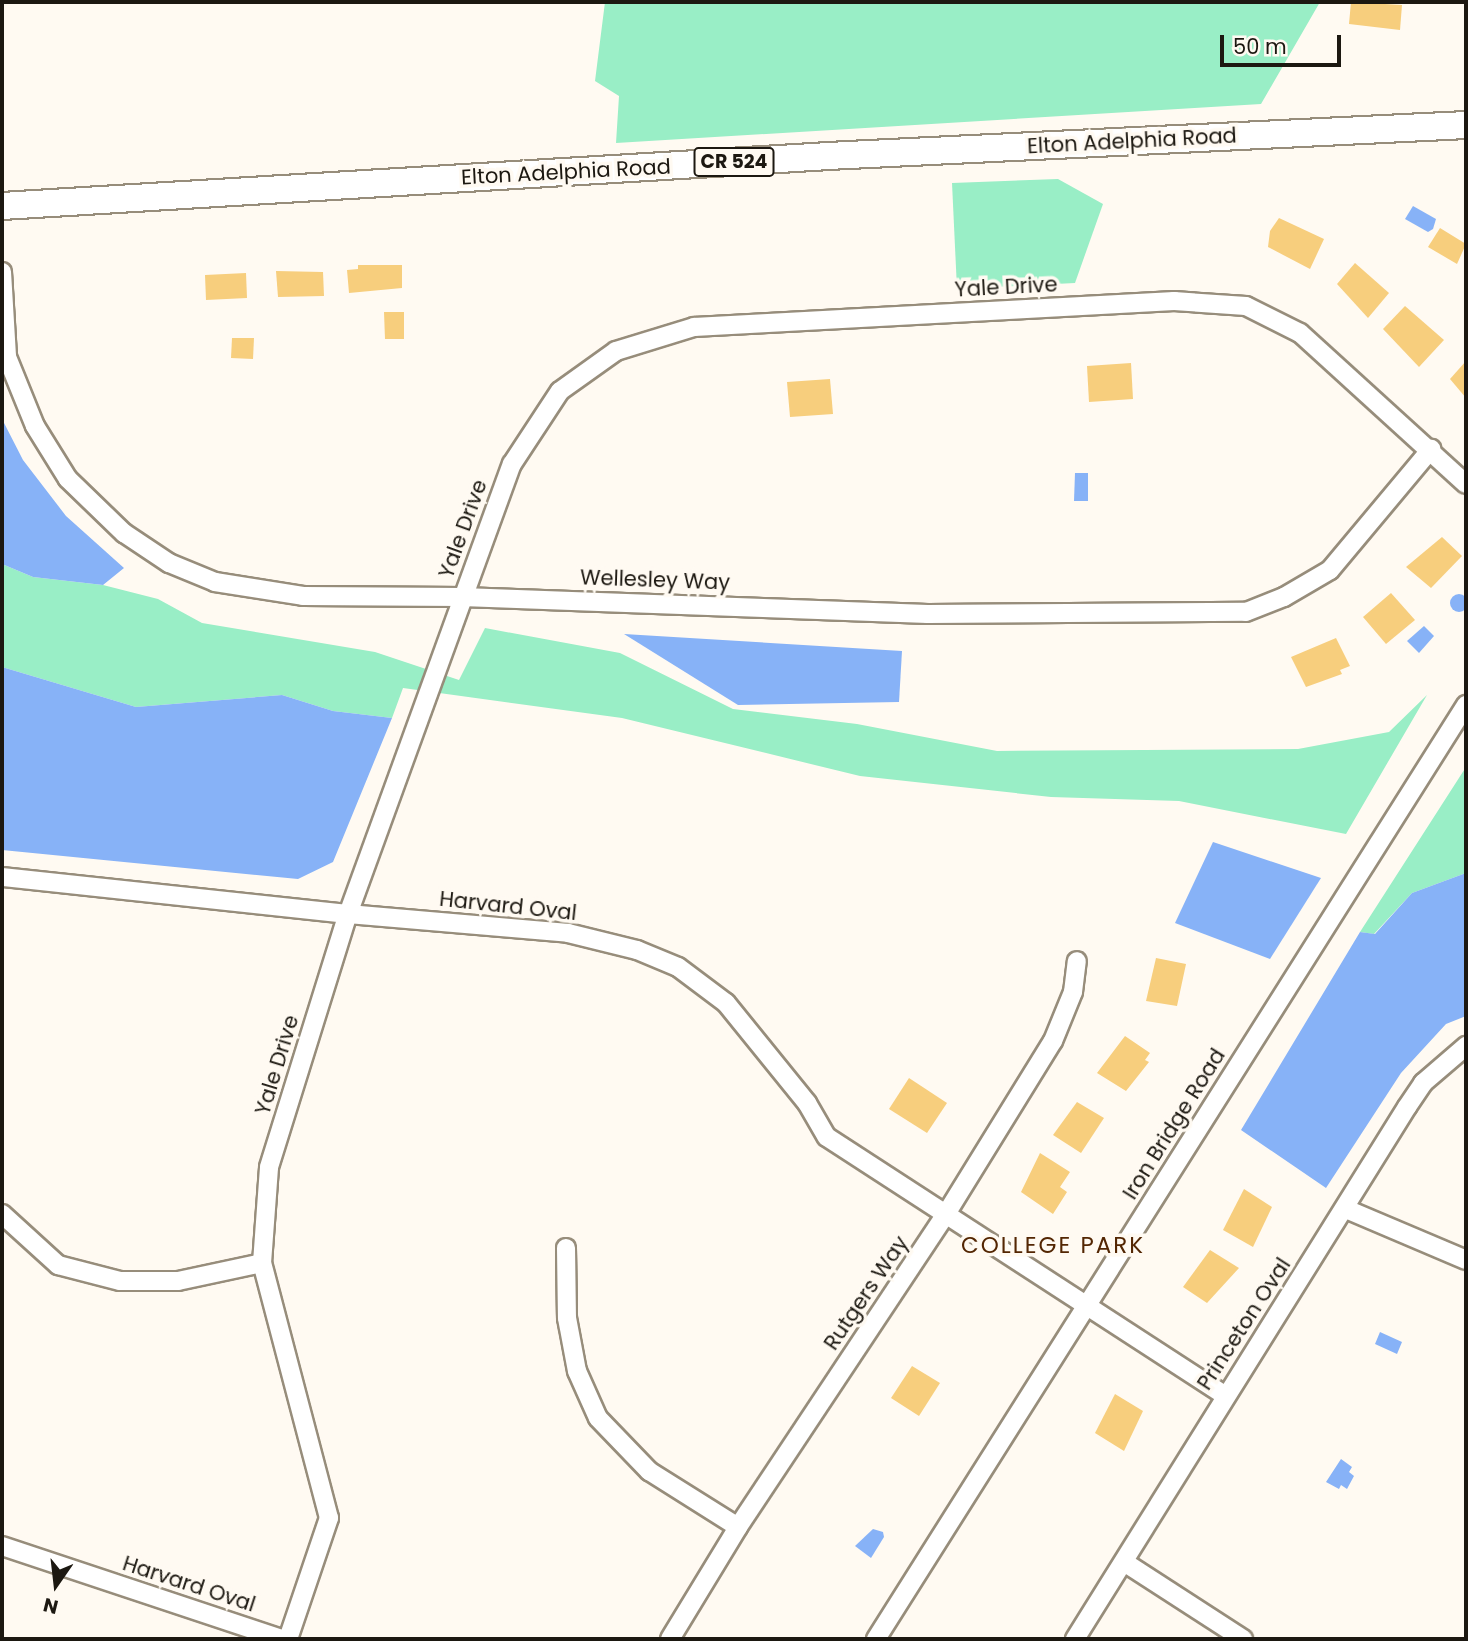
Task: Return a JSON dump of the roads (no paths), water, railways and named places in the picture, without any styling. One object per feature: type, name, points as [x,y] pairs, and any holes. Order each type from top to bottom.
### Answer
[{"type":"main road","name":"Elton Adelphia Road","points":[[2,206],[828,156],[1466,125]]},
{"type":"street","name":"Wellesley Way","points":[[2,272],[7,357],[35,426],[68,479],[124,533],[169,563],[215,582],[303,596],[462,597],[928,614],[1246,612],[1284,597],[1330,570],[1431,449]]},
{"type":"street","name":"Yale Drive","points":[[288,1639],[329,1518],[262,1263],[269,1167],[348,915],[462,597],[512,464],[560,391],[616,351],[694,327],[1174,301],[1245,306],[1300,333],[1431,449],[1466,484]]},
{"type":"street","name":"Iron Bridge Road","points":[[876,1639],[1466,705]]},
{"type":"street","name":"Harvard Oval","points":[[2,877],[348,915],[568,933],[637,950],[678,967],[726,1003],[807,1103],[827,1137],[1224,1395]]},
{"type":"street","name":"Rutgers Way","points":[[670,1639],[738,1527],[946,1214],[1053,1041],[1073,992],[1077,961]]},
{"type":"street","name":"Princeton Oval","points":[[1075,1639],[1224,1395],[1346,1209],[1423,1083],[1466,1046]]},
{"type":"street","points":[[1346,1209],[1466,1260]]},
{"type":"street","points":[[2,1214],[58,1265],[120,1281],[178,1281],[262,1263]]},
{"type":"street","points":[[566,1248],[567,1318],[577,1371],[598,1418],[649,1471],[738,1527]]},
{"type":"street","name":"Harvard Oval","points":[[2,1546],[281,1639]]},
{"type":"street","points":[[1124,1562],[1243,1639]]},
{"type":"water","points":[[1413,206],[1436,219],[1433,229],[1428,232],[1405,219]]},
{"type":"water","points":[[2,419],[23,460],[66,516],[124,568],[103,585],[33,577],[2,564]]},
{"type":"water","points":[[1075,473],[1088,473],[1088,501],[1074,501]]},
{"type":"water","points":[[1459,594],[1465,597],[1468,603],[1465,609],[1459,612],[1453,609],[1450,603],[1453,597]]},
{"type":"water","points":[[1424,626],[1434,636],[1419,653],[1407,641]]},
{"type":"water","points":[[624,634],[902,651],[899,702],[738,705]]},
{"type":"water","points":[[2,667],[136,707],[282,695],[333,711],[392,718],[333,862],[298,879],[2,850]]},
{"type":"water","points":[[1213,842],[1321,878],[1270,959],[1175,923]]},
{"type":"water","points":[[1466,873],[1466,1016],[1446,1024],[1401,1073],[1326,1188],[1241,1130],[1360,932],[1375,934],[1412,893]]},
{"type":"water","points":[[1380,1332],[1402,1342],[1397,1354],[1375,1344]]},
{"type":"water","points":[[1341,1459],[1352,1467],[1349,1472],[1354,1476],[1347,1489],[1341,1485],[1339,1489],[1326,1482]]},
{"type":"water","points":[[873,1529],[883,1532],[884,1537],[871,1558],[855,1546]]},
{"type":"district","name":"COLLEGE PARK","points":[[1053,1245]]}]
